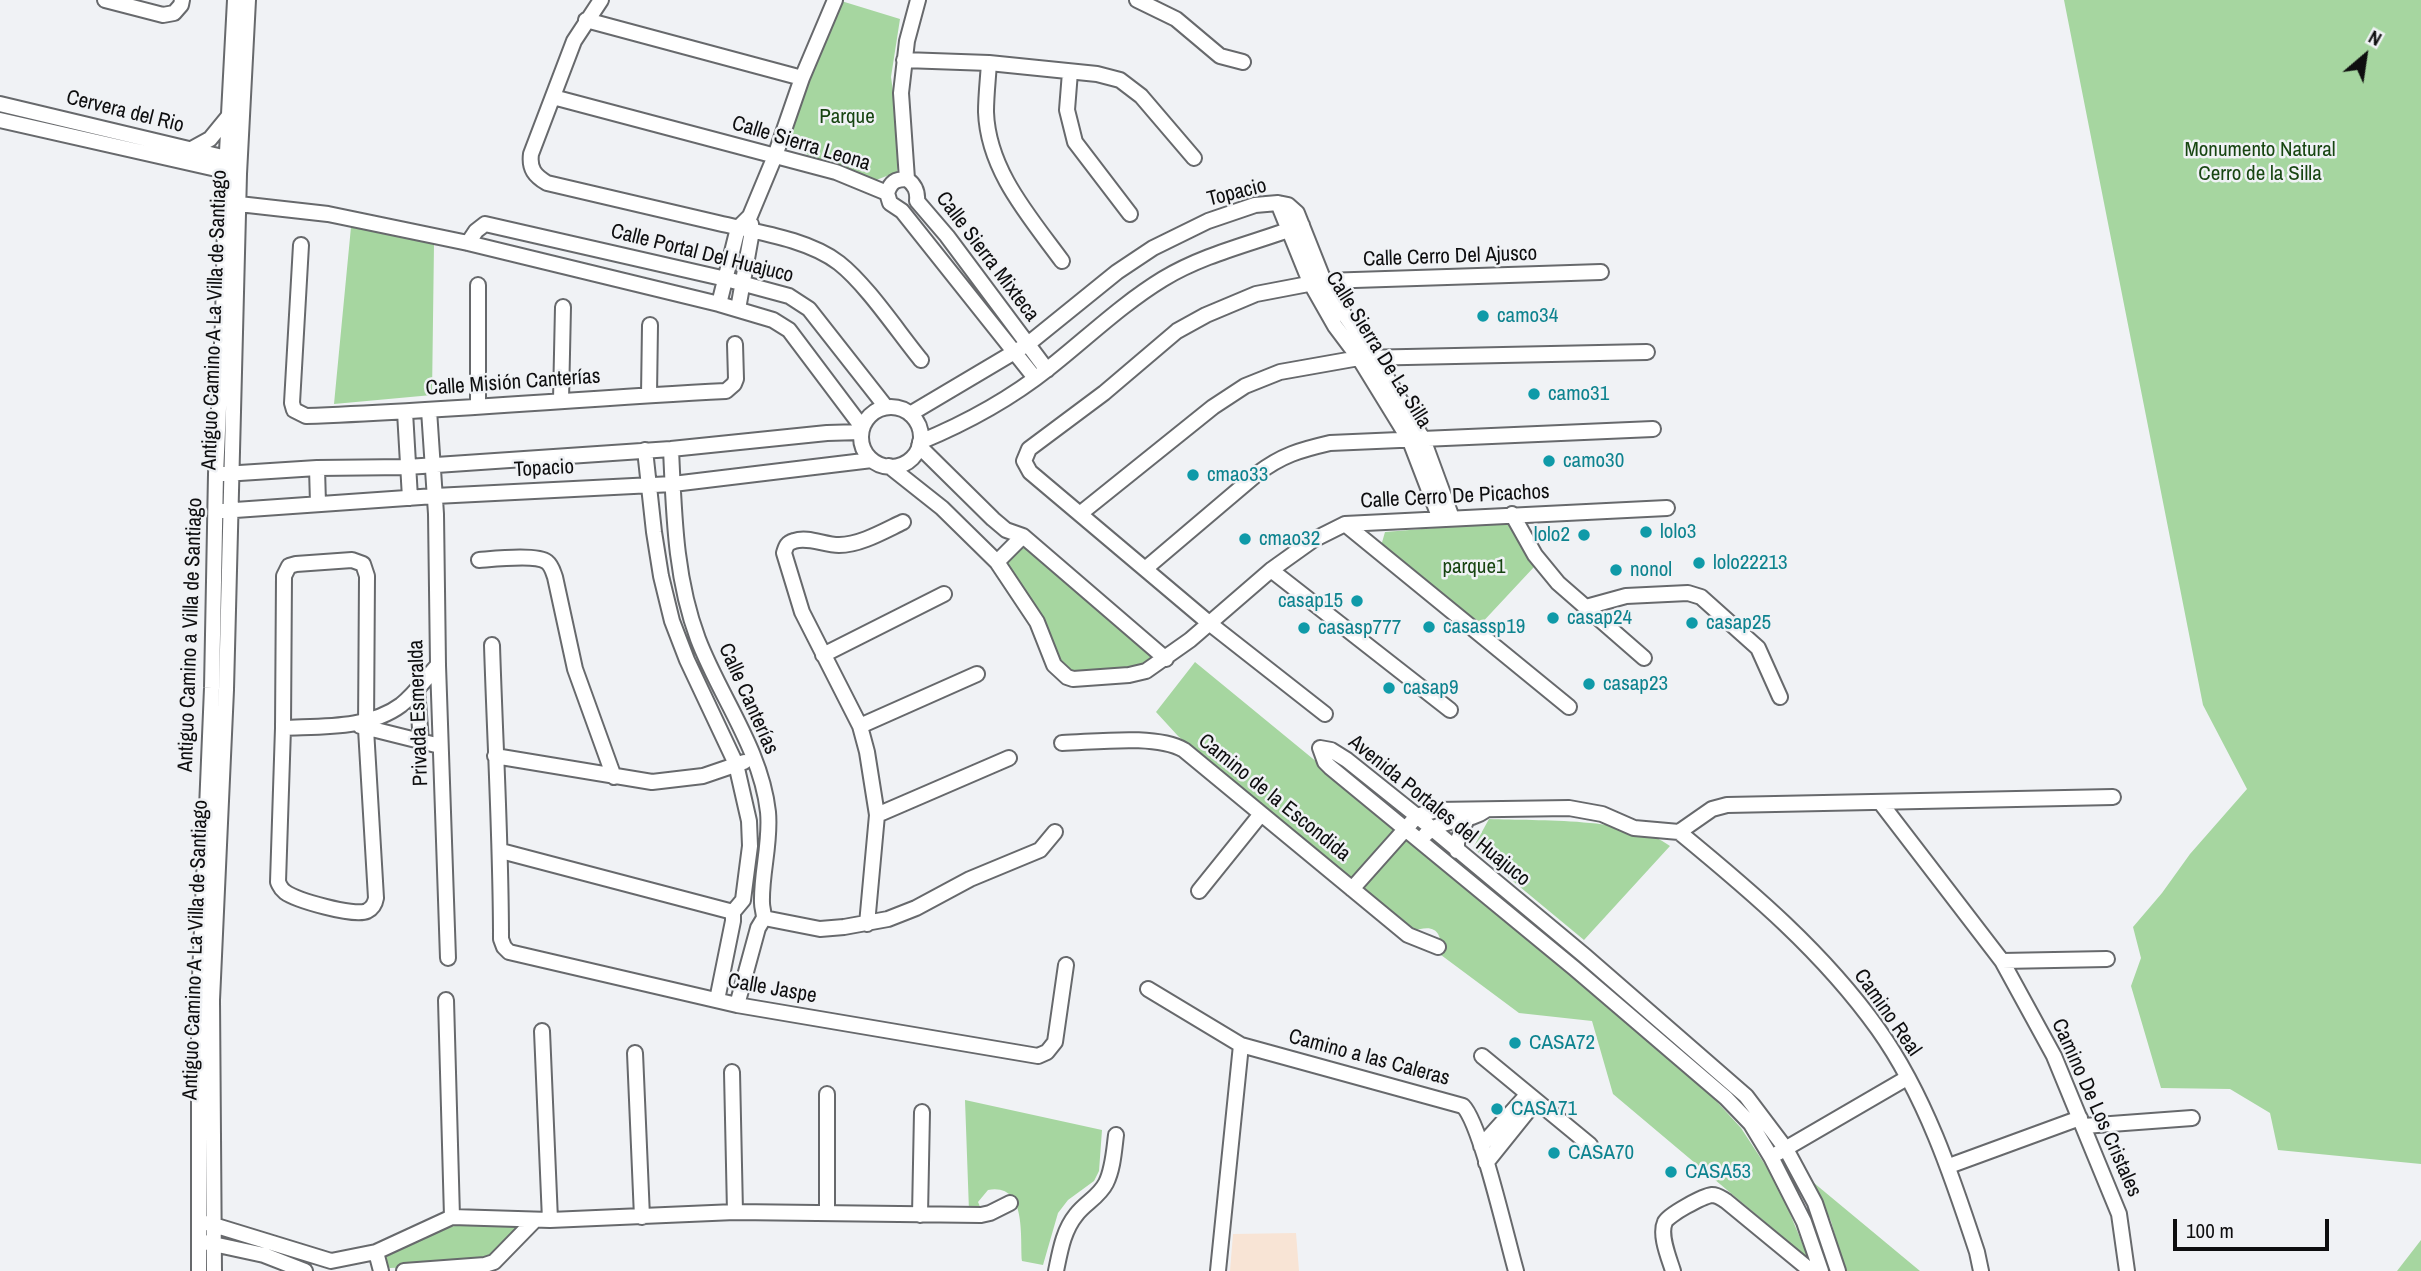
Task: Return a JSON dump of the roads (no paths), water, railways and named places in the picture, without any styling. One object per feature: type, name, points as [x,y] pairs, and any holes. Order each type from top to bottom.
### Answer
[{"type":"street","points":[[105,0],[163,15],[178,7]]},
{"type":"street","name":"Antiguo Camino a Villa de Santiago","points":[[223,511],[215,474],[233,166],[229,116],[235,0]]},
{"type":"street","name":"Antiguo Camino A La Villa de Santiago","points":[[214,1271],[206,1242],[206,1223],[212,1000],[226,704],[223,511],[231,474],[239,204],[233,166],[248,0]]},
{"type":"street","points":[[601,0],[574,40],[531,154],[530,164],[533,171],[547,183],[808,246],[839,263],[855,279],[921,360]]},
{"type":"street","points":[[719,304],[802,78],[835,0]]},
{"type":"street","name":"Calle Sierra Mixteca","points":[[918,0],[904,60],[901,93],[907,179],[913,183],[918,194],[917,201],[947,236],[1028,344],[1041,374]]},
{"type":"street","points":[[1137,0],[1176,19],[1220,56],[1243,62]]},
{"type":"street","points":[[586,20],[802,78]]},
{"type":"street","points":[[904,60],[989,63],[1111,77],[1128,84],[1194,158]]},
{"type":"street","points":[[989,63],[986,113],[997,164],[1023,208],[1062,261]]},
{"type":"street","points":[[1070,72],[1067,110],[1075,142],[1130,214]]},
{"type":"street","name":"Calle Sierra Leona","points":[[553,97],[836,172],[887,193],[890,203],[902,211],[1014,353],[1041,374]]},
{"type":"street","name":"Cervera del Rio","points":[[4,103],[190,150],[233,166]]},
{"type":"street","points":[[190,150],[210,139],[229,116]]},
{"type":"street","name":"Cervera del Rio","points":[[0,120],[233,166]]},
{"type":"street","points":[[887,193],[893,182],[907,179]]},
{"type":"street","points":[[902,211],[913,207],[917,201]]},
{"type":"street","name":"Topacio","points":[[910,414],[1028,344],[1117,272],[1153,248],[1208,220],[1255,205],[1278,202]]},
{"type":"street","name":"Calle Sierra De La Silla","points":[[1278,202],[1295,228],[1335,326],[1417,440]]},
{"type":"street","points":[[239,204],[328,214],[468,243],[719,304],[773,320],[789,330],[862,430],[865,452],[872,460],[889,466],[942,508],[997,562],[1023,536]]},
{"type":"street","name":"Calle Portal Del Huajuco","points":[[468,243],[485,224],[789,296],[809,309],[886,407]]},
{"type":"street","points":[[919,444],[964,424],[1041,374],[1162,279],[1214,254],[1295,228]]},
{"type":"street","points":[[738,309],[743,283],[745,230]]},
{"type":"street","name":"Calle Misión Canterías","points":[[301,244],[292,403],[294,410],[306,416],[726,391],[734,384],[735,344]]},
{"type":"street","name":"Calle Cerro Del Ajusco","points":[[1081,513],[1030,472],[1024,461],[1028,449],[1104,393],[1177,331],[1206,315],[1256,294],[1317,282],[1601,272]]},
{"type":"street","name":"Calle Sierra De La Silla","points":[[1317,282],[1376,359],[1417,440],[1446,519]]},
{"type":"street","points":[[478,285],[478,406]]},
{"type":"street","points":[[983,313],[996,304]]},
{"type":"street","points":[[561,400],[563,307]]},
{"type":"street","points":[[649,395],[650,325]]},
{"type":"street","points":[[1325,714],[1209,623],[1081,513],[1213,407],[1245,386],[1280,372],[1359,358],[1647,352]]},
{"type":"street","points":[[862,430],[867,418],[886,407],[895,407],[910,414],[920,432],[919,444],[907,461],[889,466]]},
{"type":"street","name":"Privada Esmeralda","points":[[429,410],[435,496],[448,958]]},
{"type":"street","points":[[405,412],[410,498]]},
{"type":"street","points":[[1145,569],[1276,459],[1297,451],[1330,443],[1653,429]]},
{"type":"street","name":"Topacio","points":[[215,474],[317,468],[433,466],[671,449],[862,430]]},
{"type":"street","points":[[919,444],[993,519],[1006,530],[1023,536],[1166,659]]},
{"type":"street","name":"Calle Canterías","points":[[671,449],[674,530],[684,586],[698,638],[740,725],[768,811],[769,844],[761,918],[737,1005]]},
{"type":"street","name":"Calle Canterías","points":[[645,450],[654,532],[672,621],[687,660],[736,764],[749,821],[750,846],[743,900]]},
{"type":"street","name":"Topacio","points":[[223,511],[435,496],[673,484],[872,460]]},
{"type":"street","points":[[317,468],[318,504]]},
{"type":"street","points":[[942,508],[962,489]]},
{"type":"street","name":"Calle Cerro De Picachos","points":[[997,562],[1037,622],[1054,665],[1067,677],[1082,680],[1146,671],[1166,659],[1271,570],[1313,540],[1345,524],[1667,508]]},
{"type":"street","points":[[1512,514],[1541,562],[1558,583],[1644,658]]},
{"type":"street","points":[[976,539],[993,519]]},
{"type":"street","points":[[867,924],[877,814],[860,726],[823,655],[794,590],[785,558],[786,545],[800,539],[847,544],[903,523]]},
{"type":"street","points":[[1345,524],[1569,707]]},
{"type":"street","points":[[654,532],[674,530]]},
{"type":"street","points":[[479,560],[534,558],[547,562],[555,578],[575,669],[614,777]]},
{"type":"street","points":[[352,560],[363,564],[367,576],[363,724],[376,898],[372,908],[353,913],[293,896],[285,892],[278,882],[284,728],[284,576],[289,566],[352,560]]},
{"type":"street","points":[[1271,570],[1450,710]]},
{"type":"street","points":[[1586,607],[1626,596],[1688,593],[1701,597],[1758,648],[1780,697]]},
{"type":"street","points":[[823,655],[944,594]]},
{"type":"street","points":[[492,645],[501,851],[733,916],[742,930],[751,931],[761,918]]},
{"type":"street","points":[[363,724],[401,705],[438,665]]},
{"type":"street","points":[[860,726],[977,674]]},
{"type":"street","points":[[417,689],[421,741]]},
{"type":"street","points":[[284,728],[363,724],[440,746]]},
{"type":"street","name":"Camino de la Escondida","points":[[1062,743],[1158,741],[1175,745],[1408,935],[1438,947]]},
{"type":"street","name":"Avenida Portales del Huajuco","points":[[1821,1271],[1804,1223],[1751,1124],[1726,1098],[1421,840],[1330,767],[1320,748],[1331,750],[1347,760],[1417,816],[1585,956],[1746,1096],[1786,1149],[1815,1203],[1838,1271]]},
{"type":"street","points":[[495,756],[614,777],[670,781],[703,776],[753,760]]},
{"type":"street","points":[[877,814],[1009,758]]},
{"type":"street","points":[[1352,888],[1417,816],[1436,810],[1569,808],[1602,814],[1634,828],[1679,832],[1720,806],[2113,797]]},
{"type":"street","name":"Camino De Los Cristales","points":[[1880,802],[2002,961],[2054,1056],[2119,1214],[2127,1271]]},
{"type":"street","points":[[1421,840],[1431,829],[1445,822],[1478,816],[1487,809]]},
{"type":"street","points":[[1199,891],[1261,814]]},
{"type":"street","points":[[1457,851],[1457,842],[1467,819]]},
{"type":"street","points":[[761,918],[820,929],[867,924],[916,908],[970,879],[1040,850],[1055,832]]},
{"type":"street","name":"Camino Real","points":[[1679,832],[1752,892],[1795,932],[1834,974],[1879,1031],[1907,1078],[1949,1166],[1981,1271]]},
{"type":"street","name":"Calle Jaspe","points":[[501,851],[503,947],[519,956],[737,1005],[1038,1056],[1047,1052],[1055,1042],[1066,965]]},
{"type":"street","points":[[717,1000],[733,916],[743,900],[756,901],[761,918]]},
{"type":"street","points":[[2002,961],[2107,959]]},
{"type":"street","name":"Camino a las Caleras","points":[[1148,989],[1241,1045],[1463,1106],[1471,1116],[1481,1146],[1516,1271]]},
{"type":"street","points":[[446,1000],[452,1217]]},
{"type":"street","points":[[404,1271],[494,1262],[542,1220],[542,1031]]},
{"type":"street","points":[[1218,1271],[1241,1045]]},
{"type":"street","points":[[635,1053],[642,1217]]},
{"type":"street","points":[[1482,1056],[1590,1145]]},
{"type":"street","points":[[732,1072],[735,1212]]},
{"type":"street","points":[[1771,1157],[1907,1078]]},
{"type":"street","points":[[827,1094],[827,1212]]},
{"type":"street","points":[[1481,1146],[1531,1098]]},
{"type":"street","points":[[1486,1163],[1531,1098]]},
{"type":"street","points":[[920,1215],[922,1112]]},
{"type":"street","points":[[1949,1166],[2082,1122],[2192,1118]]},
{"type":"street","points":[[1056,1271],[1069,1225],[1076,1214],[1105,1186],[1116,1135]]},
{"type":"street","points":[[1673,1271],[1663,1232],[1664,1224],[1668,1216],[1709,1195],[1726,1201],[1811,1271]]},
{"type":"street","points":[[206,1223],[331,1261],[376,1252],[452,1217],[542,1220],[735,1212],[981,1214],[990,1213],[1010,1203]]},
{"type":"street","points":[[200,1271],[206,1242],[264,1255],[305,1271]]},
{"type":"street","points":[[376,1252],[381,1271]]},
{"type":"place","name":"camo34","points":[[1483,316]]},
{"type":"place","name":"camo31","points":[[1534,394]]},
{"type":"place","name":"camo30","points":[[1549,461]]},
{"type":"place","name":"cmao33","points":[[1193,475]]},
{"type":"place","name":"lolo3","points":[[1646,532]]},
{"type":"place","name":"lolo2","points":[[1584,535]]},
{"type":"place","name":"cmao32","points":[[1245,539]]},
{"type":"place","name":"lolo22213","points":[[1699,563]]},
{"type":"place","name":"nonol","points":[[1616,570]]},
{"type":"place","name":"casap15","points":[[1357,601]]},
{"type":"place","name":"casap24","points":[[1553,618]]},
{"type":"place","name":"casap25","points":[[1692,623]]},
{"type":"place","name":"casassp19","points":[[1429,627]]},
{"type":"place","name":"casasp777","points":[[1304,628]]},
{"type":"place","name":"casap23","points":[[1589,684]]},
{"type":"place","name":"casap9","points":[[1389,688]]},
{"type":"place","name":"CASA72","points":[[1515,1043]]},
{"type":"place","name":"CASA71","points":[[1497,1109]]},
{"type":"place","name":"CASA70","points":[[1554,1153]]},
{"type":"place","name":"CASA53","points":[[1671,1172]]},
{"type":"park label","name":"Parque","points":[[847,117]]},
{"type":"park label","name":"Monumento Natural Cerro de la Silla","points":[[2260,162]]},
{"type":"park label","name":"parque1","points":[[1474,567]]}]
